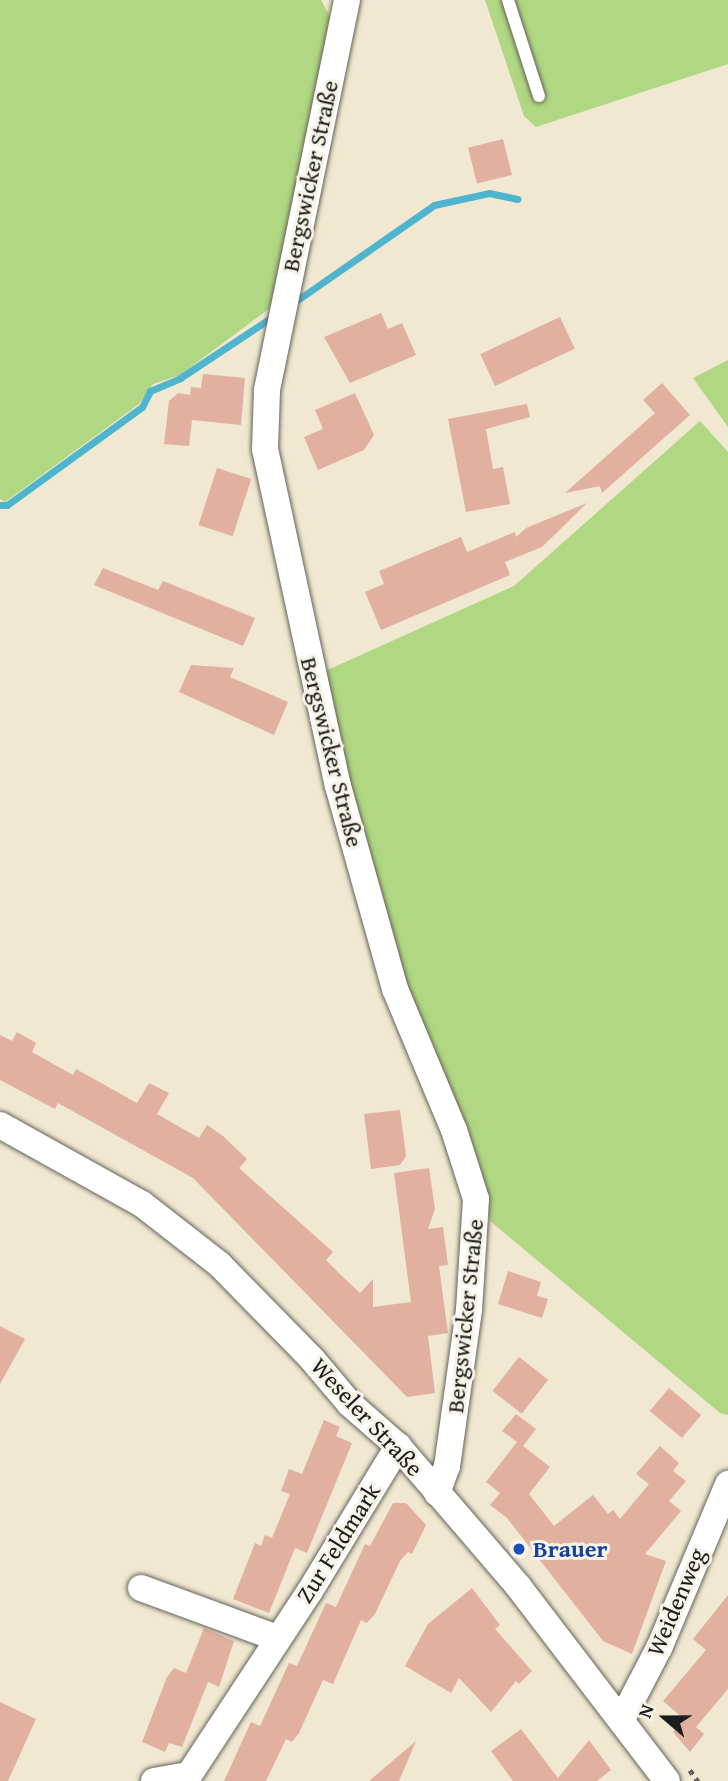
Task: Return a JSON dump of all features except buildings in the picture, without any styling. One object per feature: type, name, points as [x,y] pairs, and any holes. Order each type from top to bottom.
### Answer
[{"type":"street","name":"Bergswicker Straße","points":[[346,0],[267,391],[265,449],[338,786],[391,976],[454,1130],[476,1199],[469,1310],[447,1466],[437,1493]]},
{"type":"street","name":"Weseler Straße","points":[[0,1125],[172,1225],[219,1264],[312,1359],[350,1404],[398,1446],[622,1719],[667,1781]]},
{"type":"street","name":"Zur Feldmark","points":[[154,1781],[189,1775],[398,1446]]},
{"type":"street","name":"Weidenweg","points":[[622,1719],[660,1646],[728,1484]]},
{"type":"street","points":[[141,1588],[277,1639]]},
{"type":"lane","points":[[508,0],[539,96]]},
{"type":"green space","points":[[0,0],[321,0],[332,21],[270,308],[180,375],[153,384],[139,404],[5,502],[0,499]]},
{"type":"green space","points":[[485,0],[728,0],[728,64],[536,127],[524,116]]},
{"type":"green space","points":[[728,360],[728,427],[693,378]]},
{"type":"green space","points":[[700,421],[728,452],[728,1415],[720,1413],[490,1221],[482,1172],[467,1127],[410,1001],[347,785],[323,672],[514,586]]},
{"type":"waterway","points":[[296,301],[434,205],[489,193],[517,199]]},
{"type":"waterway","points":[[0,505],[7,505],[142,407],[150,391],[180,378],[269,319]]},
{"type":"place","name":"Brauer","points":[[519,1549]]}]
